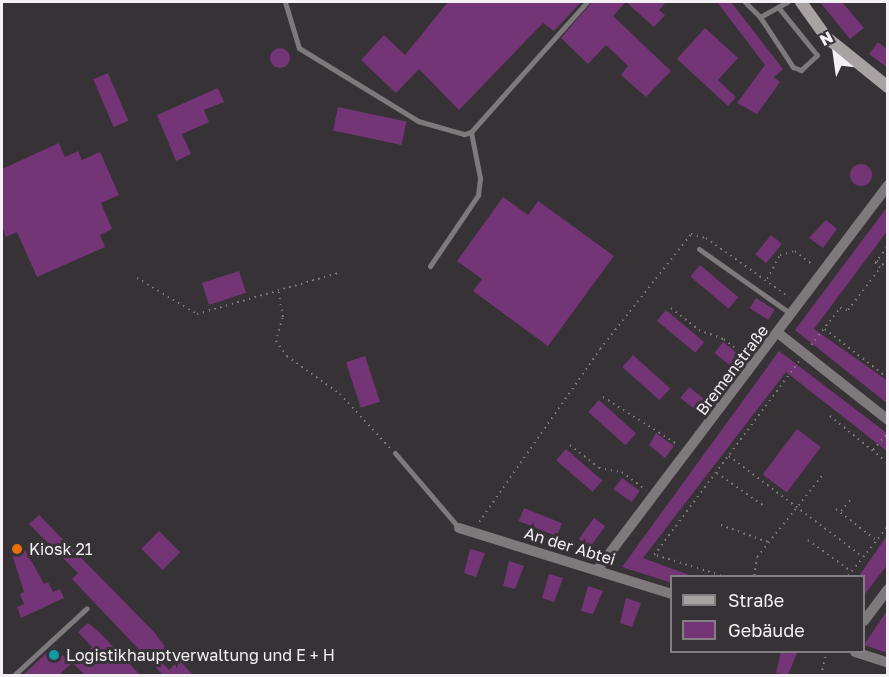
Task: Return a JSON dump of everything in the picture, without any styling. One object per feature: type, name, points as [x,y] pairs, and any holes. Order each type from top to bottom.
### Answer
[{"type":"street","points":[[801,2],[826,37],[888,87]]},
{"type":"street","name":"Bremenstraße","points":[[597,570],[796,310],[888,185]]},
{"type":"street","points":[[778,333],[888,420]]},
{"type":"street","name":"An der Abtei","points":[[459,528],[670,593]]},
{"type":"street","points":[[865,620],[888,589]]},
{"type":"street","points":[[860,653],[888,663]]},
{"type":"lane","points":[[285,2],[299,48],[418,121],[471,132]]},
{"type":"lane","points":[[471,132],[587,2]]},
{"type":"lane","points":[[745,2],[760,17],[793,67],[801,70],[817,55],[778,7]]},
{"type":"lane","points":[[760,17],[787,2]]},
{"type":"lane","points":[[430,266],[478,195],[480,178],[471,132]]},
{"type":"lane","points":[[699,249],[796,310]]},
{"type":"lane","points":[[395,453],[459,528]]},
{"type":"lane","points":[[13,675],[87,608]]},
{"type":"path","points":[[473,533],[600,349],[691,234],[706,238],[766,279],[796,310]]},
{"type":"path","points":[[876,261],[888,246]]},
{"type":"path","points":[[766,279],[780,255],[795,251],[823,274]]},
{"type":"path","points":[[876,261],[888,268]]},
{"type":"path","points":[[719,575],[654,555],[824,328],[840,308],[848,310],[880,268],[876,261]]},
{"type":"path","points":[[137,278],[197,314],[338,273]]},
{"type":"path","points":[[279,291],[283,318],[276,341],[281,348],[333,388],[395,453]]},
{"type":"path","points":[[671,308],[755,364]]},
{"type":"path","points":[[824,328],[888,378]]},
{"type":"path","points":[[603,397],[687,452]]},
{"type":"path","points":[[830,416],[888,463]]},
{"type":"path","points":[[872,451],[888,432]]},
{"type":"path","points":[[570,446],[599,468],[622,472],[654,496]]},
{"type":"path","points":[[728,456],[863,557]]},
{"type":"path","points":[[716,472],[764,506]]},
{"type":"path","points":[[754,575],[757,557],[822,476]]},
{"type":"path","points":[[771,487],[775,484]]},
{"type":"path","points":[[841,512],[852,498]]},
{"type":"path","points":[[836,508],[876,539]]},
{"type":"path","points":[[721,525],[769,543]]},
{"type":"path","points":[[849,575],[888,526]]},
{"type":"path","points":[[808,540],[851,572]]},
{"type":"path","points":[[821,675],[826,653]]},
{"type":"building","points":[[448,2],[581,2],[554,31],[543,23],[459,110],[419,69],[396,93],[361,60],[384,35],[405,55]]},
{"type":"building","points":[[592,2],[626,2],[613,16],[671,71],[646,97],[621,75],[628,66],[606,45],[588,64],[561,38]]},
{"type":"building","points":[[626,2],[666,2],[659,10],[665,15],[654,27]]},
{"type":"building","points":[[717,2],[731,2],[783,69],[774,77],[780,82],[757,114],[737,103],[765,65]]},
{"type":"building","points":[[820,2],[842,2],[864,28],[850,39]]},
{"type":"building","points":[[705,28],[738,58],[718,80],[736,97],[728,106],[677,59]]},
{"type":"building","points":[[878,42],[888,50],[888,68],[869,54]]},
{"type":"building","points":[[280,48],[287,51],[290,58],[287,65],[280,68],[273,65],[270,58],[273,51]]},
{"type":"building","points":[[108,73],[128,121],[114,127],[93,79]]},
{"type":"building","points":[[218,88],[224,102],[204,110],[209,122],[182,134],[191,154],[176,161],[157,115]]},
{"type":"building","points":[[338,107],[406,122],[401,145],[333,130]]},
{"type":"building","points":[[59,143],[65,157],[78,151],[82,160],[100,152],[119,195],[101,203],[112,229],[100,235],[105,247],[37,277],[17,232],[6,237],[2,226],[2,169]]},
{"type":"building","points":[[861,164],[869,167],[872,175],[869,183],[861,186],[853,183],[850,175],[853,167]]},
{"type":"building","points":[[503,197],[528,215],[538,201],[614,256],[548,346],[473,291],[482,279],[457,261]]},
{"type":"building","points":[[888,206],[888,230],[814,329],[888,381],[888,404],[795,330]]},
{"type":"building","points":[[826,220],[837,229],[823,248],[809,238]]},
{"type":"building","points":[[771,235],[782,244],[766,263],[755,254]]},
{"type":"building","points":[[700,265],[738,297],[729,309],[690,276]]},
{"type":"building","points":[[239,271],[246,293],[209,305],[202,283]]},
{"type":"building","points":[[756,298],[775,310],[768,320],[750,308]]},
{"type":"building","points":[[666,310],[704,342],[695,353],[657,321]]},
{"type":"building","points":[[723,342],[741,356],[733,367],[714,353]]},
{"type":"building","points":[[779,351],[888,434],[888,452],[786,372],[643,558],[689,575],[670,575],[670,582],[622,567]]},
{"type":"building","points":[[633,355],[670,388],[659,400],[622,367]]},
{"type":"building","points":[[365,356],[380,402],[361,408],[346,362]]},
{"type":"building","points":[[689,387],[707,401],[699,412],[680,398]]},
{"type":"building","points":[[599,400],[636,433],[625,445],[588,412]]},
{"type":"building","points":[[797,429],[821,447],[787,493],[763,475]]},
{"type":"building","points":[[656,433],[674,446],[665,458],[649,445]]},
{"type":"building","points":[[566,449],[602,480],[592,492],[556,460]]},
{"type":"building","points":[[622,478],[640,491],[632,502],[614,489]]},
{"type":"building","points":[[524,508],[562,523],[557,536],[519,521]]},
{"type":"building","points":[[39,515],[154,632],[166,648],[157,657],[169,670],[179,660],[193,675],[163,675],[72,579],[78,573],[29,524]]},
{"type":"building","points":[[594,518],[605,526],[590,547],[579,539]]},
{"type":"building","points":[[159,531],[180,552],[163,570],[141,549]]},
{"type":"building","points":[[888,534],[888,564],[865,594],[865,575],[860,575]]},
{"type":"building","points":[[23,546],[44,584],[48,582],[53,592],[60,589],[64,598],[21,618],[17,607],[24,604],[20,594],[24,592],[11,551]]},
{"type":"building","points":[[470,549],[485,553],[476,577],[464,573]]},
{"type":"building","points":[[509,561],[524,566],[515,589],[503,586]]},
{"type":"building","points":[[549,574],[563,578],[554,602],[542,598]]},
{"type":"building","points":[[588,586],[603,591],[593,614],[581,611]]},
{"type":"building","points":[[626,598],[641,603],[632,627],[620,623]]},
{"type":"building","points":[[888,609],[888,653],[865,644]]},
{"type":"building","points":[[88,623],[140,675],[85,675],[74,664],[92,647],[78,632]]},
{"type":"building","name":"Logistikhauptverwaltung und E + H","points":[[54,646],[71,664],[59,675],[23,675]]},
{"type":"building","points":[[781,653],[797,653],[788,675],[776,673]]},
{"type":"place","name":"Kiosk 21","points":[[17,549]]},
{"type":"place","name":"Logistikhauptverwaltung und E + H","points":[[54,655]]}]
